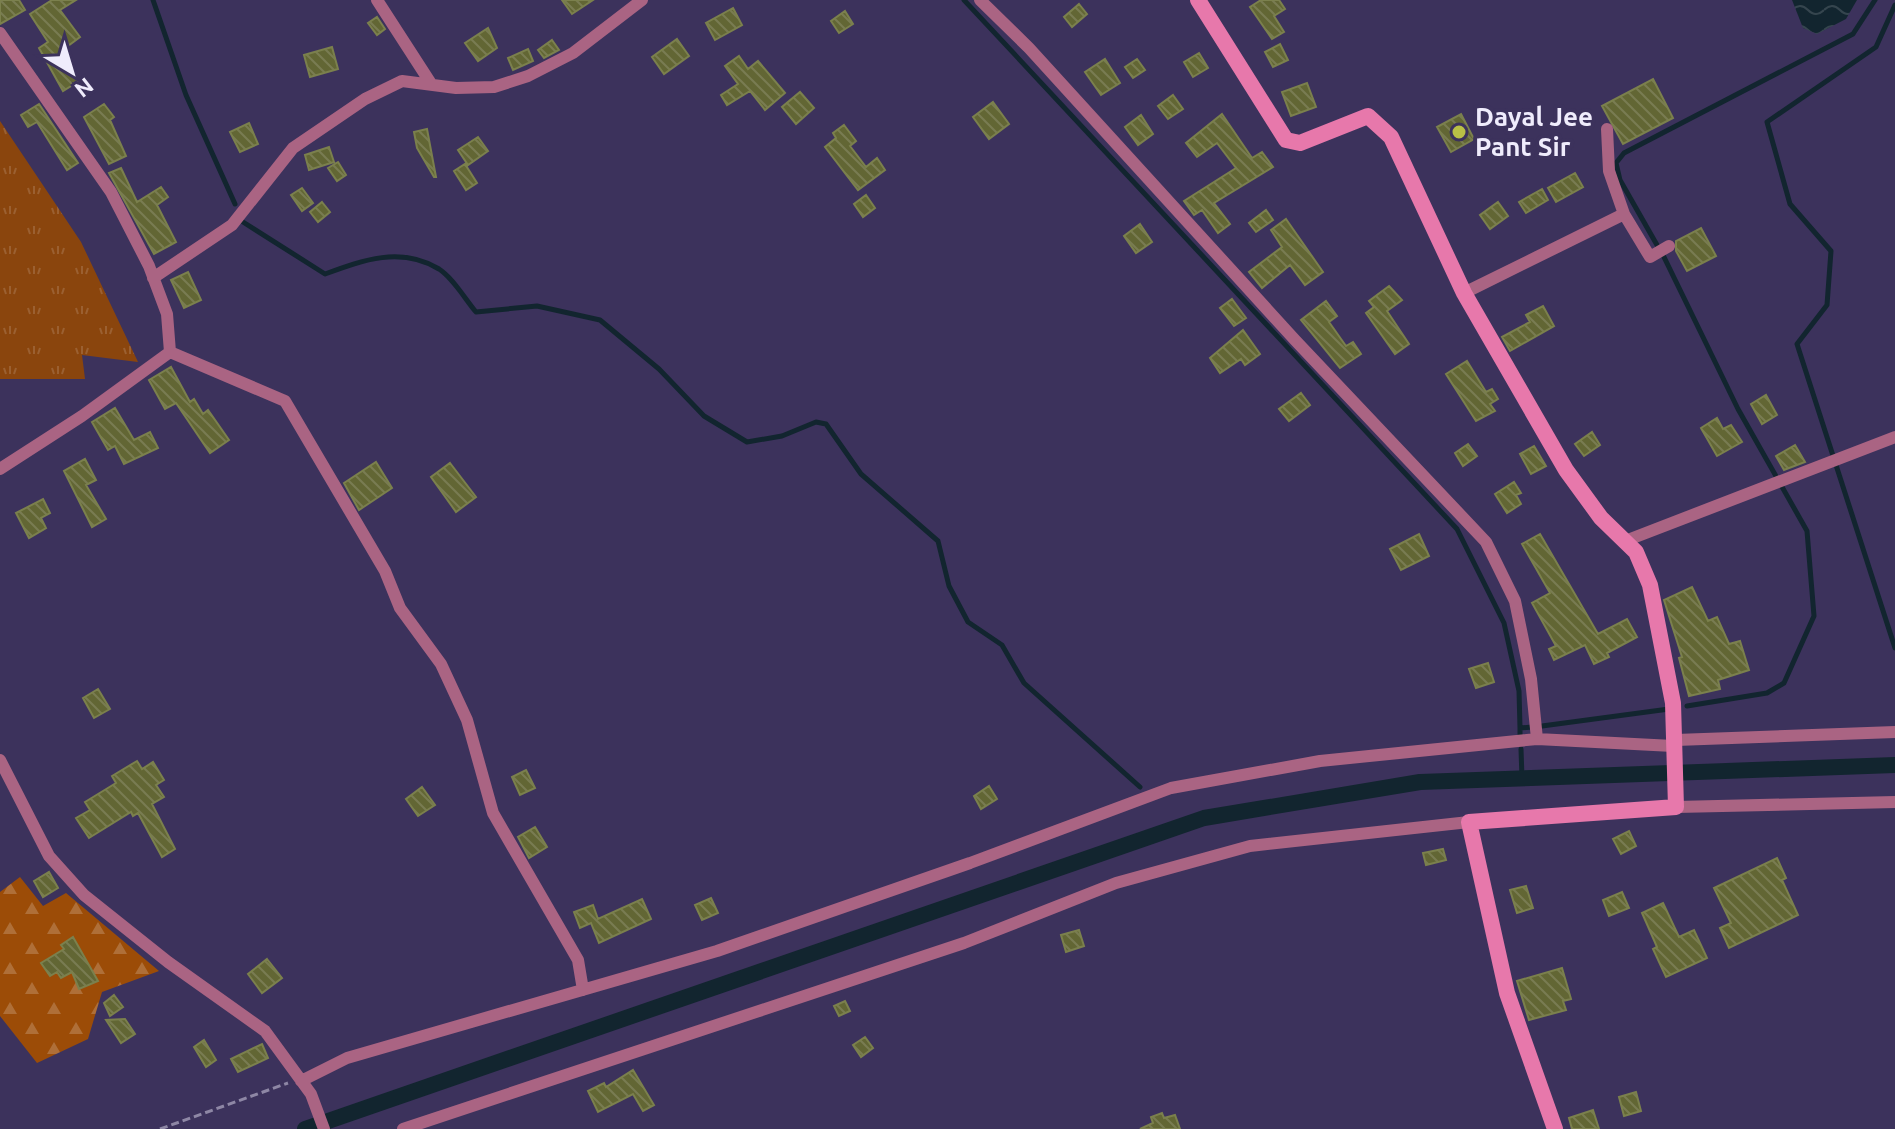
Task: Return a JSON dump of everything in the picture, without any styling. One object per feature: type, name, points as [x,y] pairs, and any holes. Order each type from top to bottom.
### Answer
[{"type":"street","points":[[377,0],[430,82]]},
{"type":"street","points":[[153,278],[232,225],[293,148],[365,99],[402,81],[430,82],[456,88],[494,87],[528,76],[573,53],[642,0]]},
{"type":"street","points":[[980,0],[1029,48],[1295,340],[1486,542],[1515,601],[1531,679],[1537,739]]},
{"type":"street","points":[[1198,0],[1286,140],[1300,143],[1368,116],[1391,137],[1464,293],[1566,470],[1601,518],[1636,552],[1650,585],[1673,703],[1676,807]]},
{"type":"street","points":[[0,33],[111,192],[167,314],[170,352]]},
{"type":"street","points":[[1607,129],[1609,171],[1624,214],[1650,257],[1669,246]]},
{"type":"street","points":[[1464,293],[1624,214]]},
{"type":"street","points":[[170,352],[285,401],[385,571],[400,608],[441,664],[467,720],[493,813],[578,960],[583,990]]},
{"type":"street","points":[[0,469],[82,416],[170,352]]},
{"type":"street","points":[[1625,541],[1895,437]]},
{"type":"street","points":[[301,1081],[347,1058],[747,940],[970,863],[1171,788],[1320,761],[1537,739],[1675,750],[1895,732]]},
{"type":"street","points":[[0,760],[49,856],[84,895],[168,962],[265,1031],[311,1094],[324,1129]]},
{"type":"street","points":[[403,1129],[964,943],[1116,883],[1250,846],[1469,822],[1676,807],[1895,802]]},
{"type":"street","points":[[1469,822],[1507,993],[1555,1129]]},
{"type":"path","points":[[160,1129],[273,1086],[301,1081]]},
{"type":"green space","points":[[0,121],[81,242],[138,362],[82,355],[85,379],[0,379]]},
{"type":"green space","points":[[20,877],[43,906],[66,893],[159,971],[102,992],[88,1039],[37,1063],[0,1016],[0,892]]},
{"type":"water","points":[[1792,0],[1857,0],[1846,19],[1817,34],[1803,28]]},
{"type":"building","points":[[0,0],[19,0],[25,10],[0,24]]},
{"type":"building","points":[[52,0],[76,0],[60,10],[80,37],[60,52],[79,81],[63,91],[39,48],[48,42],[30,14]]},
{"type":"building","points":[[562,0],[593,0],[572,14]]},
{"type":"building","points":[[1261,0],[1279,0],[1285,9],[1274,16],[1284,32],[1272,39],[1250,7]]},
{"type":"building","points":[[1079,4],[1087,14],[1072,27],[1064,17]]},
{"type":"building","points":[[733,8],[742,25],[715,40],[706,23]]},
{"type":"building","points":[[845,11],[853,24],[839,33],[831,21]]},
{"type":"building","points":[[377,17],[385,29],[377,35],[368,23]]},
{"type":"building","points":[[488,28],[497,48],[478,61],[465,43]]},
{"type":"building","points":[[677,39],[689,56],[664,74],[652,57]]},
{"type":"building","points":[[552,40],[559,50],[544,58],[538,50]]},
{"type":"building","points":[[1280,44],[1288,60],[1273,67],[1265,52]]},
{"type":"building","points":[[332,47],[338,69],[310,77],[304,55]]},
{"type":"building","points":[[528,49],[533,61],[513,70],[508,58]]},
{"type":"building","points":[[1199,53],[1208,68],[1193,77],[1184,62]]},
{"type":"building","points":[[739,56],[748,69],[758,61],[785,93],[765,110],[750,91],[727,105],[721,95],[738,84],[725,66]]},
{"type":"building","points":[[1105,59],[1120,83],[1101,95],[1085,72]]},
{"type":"building","points":[[1137,59],[1145,70],[1133,78],[1125,67]]},
{"type":"building","points":[[1653,79],[1673,118],[1623,144],[1602,106]]},
{"type":"building","points":[[1307,83],[1316,107],[1291,116],[1282,92]]},
{"type":"building","points":[[800,92],[814,108],[796,124],[782,107]]},
{"type":"building","points":[[1173,95],[1183,109],[1168,119],[1158,106]]},
{"type":"building","points":[[993,102],[1009,124],[989,139],[973,117]]},
{"type":"building","points":[[39,104],[78,163],[67,170],[37,122],[28,127],[21,115]]},
{"type":"building","points":[[104,104],[114,117],[110,120],[126,156],[109,164],[84,117]]},
{"type":"building","points":[[1222,114],[1252,158],[1262,152],[1273,167],[1214,203],[1230,224],[1218,233],[1202,210],[1194,215],[1184,201],[1236,168],[1217,143],[1197,157],[1186,143]]},
{"type":"building","points":[[1461,114],[1474,139],[1451,152],[1437,127]]},
{"type":"building","points":[[1141,115],[1153,134],[1138,145],[1125,127]]},
{"type":"building","points":[[249,123],[258,144],[240,152],[230,132]]},
{"type":"building","points":[[844,125],[856,141],[850,146],[866,167],[877,158],[885,170],[858,190],[825,147],[836,138],[833,133]]},
{"type":"building","points":[[427,129],[436,177],[417,148],[414,132]]},
{"type":"building","points":[[478,137],[488,151],[468,165],[458,150]]},
{"type":"building","points":[[329,147],[334,162],[309,170],[305,155]]},
{"type":"building","points":[[338,162],[346,175],[337,181],[328,168]]},
{"type":"building","points":[[465,164],[477,183],[466,190],[454,171]]},
{"type":"building","points":[[121,168],[137,202],[161,187],[168,197],[157,205],[176,242],[154,254],[109,173]]},
{"type":"building","points":[[1575,173],[1583,187],[1556,202],[1548,188]]},
{"type":"building","points":[[302,188],[313,203],[302,211],[291,195]]},
{"type":"building","points":[[1542,189],[1548,200],[1526,213],[1519,202]]},
{"type":"building","points":[[866,195],[875,208],[863,217],[854,204]]},
{"type":"building","points":[[322,202],[330,212],[318,222],[310,212]]},
{"type":"building","points":[[1498,202],[1508,216],[1490,229],[1480,215]]},
{"type":"building","points":[[1266,210],[1273,220],[1256,232],[1249,223]]},
{"type":"building","points":[[1286,219],[1323,272],[1305,285],[1290,265],[1262,288],[1249,272],[1282,247],[1271,230]]},
{"type":"building","points":[[1140,224],[1152,242],[1136,253],[1124,236]]},
{"type":"building","points":[[1701,228],[1716,256],[1687,271],[1676,251],[1676,241]]},
{"type":"building","points":[[188,272],[201,300],[184,308],[171,280]]},
{"type":"building","points":[[1389,286],[1402,300],[1387,311],[1409,344],[1395,354],[1366,313],[1374,307],[1369,301]]},
{"type":"building","points":[[1232,299],[1246,318],[1234,326],[1220,308]]},
{"type":"building","points":[[1326,301],[1337,316],[1329,322],[1346,346],[1353,342],[1361,354],[1340,368],[1301,320]]},
{"type":"building","points":[[1543,306],[1554,326],[1510,351],[1502,337],[1530,322],[1526,315]]},
{"type":"building","points":[[1243,330],[1260,354],[1245,365],[1241,359],[1220,373],[1210,358]]},
{"type":"building","points":[[1467,361],[1486,392],[1492,389],[1498,399],[1490,404],[1495,411],[1476,421],[1446,374]]},
{"type":"building","points":[[171,367],[190,402],[194,399],[203,414],[208,410],[229,440],[210,453],[176,403],[165,409],[149,380]]},
{"type":"building","points":[[1301,393],[1310,405],[1289,421],[1279,409]]},
{"type":"building","points":[[1766,395],[1777,415],[1762,424],[1751,404]]},
{"type":"building","points":[[115,408],[134,440],[150,432],[158,448],[124,464],[115,446],[108,450],[92,422]]},
{"type":"building","points":[[1717,418],[1723,429],[1731,425],[1742,442],[1717,456],[1701,428]]},
{"type":"building","points":[[1592,432],[1600,445],[1584,456],[1575,444]]},
{"type":"building","points":[[1468,444],[1477,456],[1463,466],[1455,453]]},
{"type":"building","points":[[1795,445],[1805,462],[1784,470],[1776,456]]},
{"type":"building","points":[[1534,446],[1546,466],[1531,474],[1520,454]]},
{"type":"building","points":[[85,459],[96,480],[86,485],[106,519],[92,527],[64,471]]},
{"type":"building","points":[[376,462],[392,488],[359,510],[344,483]]},
{"type":"building","points":[[450,463],[476,497],[456,512],[431,477]]},
{"type":"building","points":[[1514,482],[1521,493],[1516,495],[1521,504],[1507,513],[1495,494]]},
{"type":"building","points":[[43,499],[50,513],[41,518],[46,528],[29,538],[16,513]]},
{"type":"building","points":[[1419,534],[1429,556],[1401,570],[1390,549]]},
{"type":"building","points":[[1540,534],[1598,634],[1627,619],[1637,637],[1607,653],[1609,657],[1594,664],[1585,645],[1554,660],[1549,649],[1556,646],[1532,603],[1550,593],[1522,544]]},
{"type":"building","points":[[1692,587],[1708,621],[1717,617],[1729,644],[1740,641],[1749,670],[1718,680],[1720,689],[1689,696],[1679,658],[1682,657],[1664,600]]},
{"type":"building","points":[[1488,663],[1494,682],[1476,688],[1469,669]]},
{"type":"building","points":[[98,689],[110,709],[94,718],[83,698]]},
{"type":"building","points":[[137,761],[142,769],[153,762],[164,780],[156,785],[164,797],[152,804],[175,849],[162,857],[138,813],[133,816],[131,812],[89,838],[76,818],[90,810],[85,802],[116,783],[112,776]]},
{"type":"building","points":[[526,770],[535,788],[520,795],[512,777]]},
{"type":"building","points":[[989,786],[997,799],[981,809],[974,796]]},
{"type":"building","points":[[422,787],[435,805],[418,816],[406,799]]},
{"type":"building","points":[[535,827],[547,847],[529,858],[518,837]]},
{"type":"building","points":[[1629,831],[1636,846],[1621,854],[1613,839]]},
{"type":"building","points":[[1443,849],[1446,860],[1426,865],[1423,853]]},
{"type":"building","points":[[1777,858],[1786,878],[1782,880],[1798,915],[1729,948],[1720,928],[1731,923],[1714,888]]},
{"type":"building","points":[[49,872],[58,888],[43,897],[34,881]]},
{"type":"building","points":[[1526,886],[1533,908],[1517,913],[1510,890]]},
{"type":"building","points":[[1622,892],[1629,908],[1609,916],[1603,900]]},
{"type":"building","points":[[711,898],[718,913],[702,920],[695,905]]},
{"type":"building","points":[[642,899],[651,919],[599,943],[591,923],[580,928],[574,912],[593,905],[598,919]]},
{"type":"building","points":[[1663,903],[1679,937],[1694,930],[1707,958],[1666,977],[1642,913]]},
{"type":"building","points":[[1079,930],[1084,946],[1066,952],[1061,935]]},
{"type":"building","points":[[73,937],[98,981],[79,989],[72,972],[61,978],[57,972],[50,976],[41,963],[64,949],[61,945]]},
{"type":"building","points":[[267,959],[282,978],[262,993],[248,974]]},
{"type":"building","points":[[1562,968],[1571,999],[1563,1001],[1566,1010],[1529,1020],[1517,981]]},
{"type":"building","points":[[114,995],[123,1007],[110,1016],[104,1003]]},
{"type":"building","points":[[845,1001],[850,1011],[839,1016],[834,1006]]},
{"type":"building","points":[[125,1019],[135,1034],[121,1043],[106,1020]]},
{"type":"building","points":[[865,1037],[873,1048],[861,1057],[853,1045]]},
{"type":"building","points":[[204,1040],[216,1060],[206,1067],[194,1047]]},
{"type":"building","points":[[262,1044],[268,1058],[238,1072],[231,1059]]},
{"type":"building","points":[[633,1070],[654,1105],[643,1111],[633,1094],[598,1112],[588,1091],[604,1083],[606,1087]]},
{"type":"building","points":[[1636,1092],[1641,1111],[1624,1116],[1619,1097]]},
{"type":"building","points":[[1593,1110],[1599,1129],[1572,1129],[1569,1118]]},
{"type":"building","points":[[1162,1113],[1164,1118],[1175,1115],[1180,1129],[1140,1129],[1153,1123],[1151,1117]]},
{"type":"waterway","points":[[153,0],[186,95],[235,204]]},
{"type":"waterway","points":[[964,0],[1457,529],[1504,623],[1519,691],[1520,728]]},
{"type":"waterway","points":[[1657,245],[1620,180],[1616,163],[1624,153],[1853,34],[1875,0]]},
{"type":"waterway","points":[[1895,5],[1876,47],[1767,122],[1790,204],[1831,251],[1827,305],[1797,344],[1895,648]]},
{"type":"waterway","points":[[243,222],[325,274],[368,260],[410,258],[444,273],[476,312],[537,306],[600,320],[659,369],[704,416],[747,442],[782,436],[816,422],[826,424],[861,474],[938,541],[949,586],[968,622],[1002,645],[1024,683],[1140,787]]},
{"type":"waterway","points":[[1662,253],[1738,409],[1807,531],[1814,616],[1784,683],[1767,693],[1687,706]]},
{"type":"waterway","points":[[1542,726],[1669,709]]},
{"type":"waterway","points":[[1520,735],[1520,728],[1532,727]]},
{"type":"waterway","points":[[1521,749],[1522,778]]},
{"type":"waterway","points":[[305,1129],[1204,818],[1420,782],[1895,765]]},
{"type":"place","name":"Dayal Jee Pant Sir","points":[[1459,132]]}]
